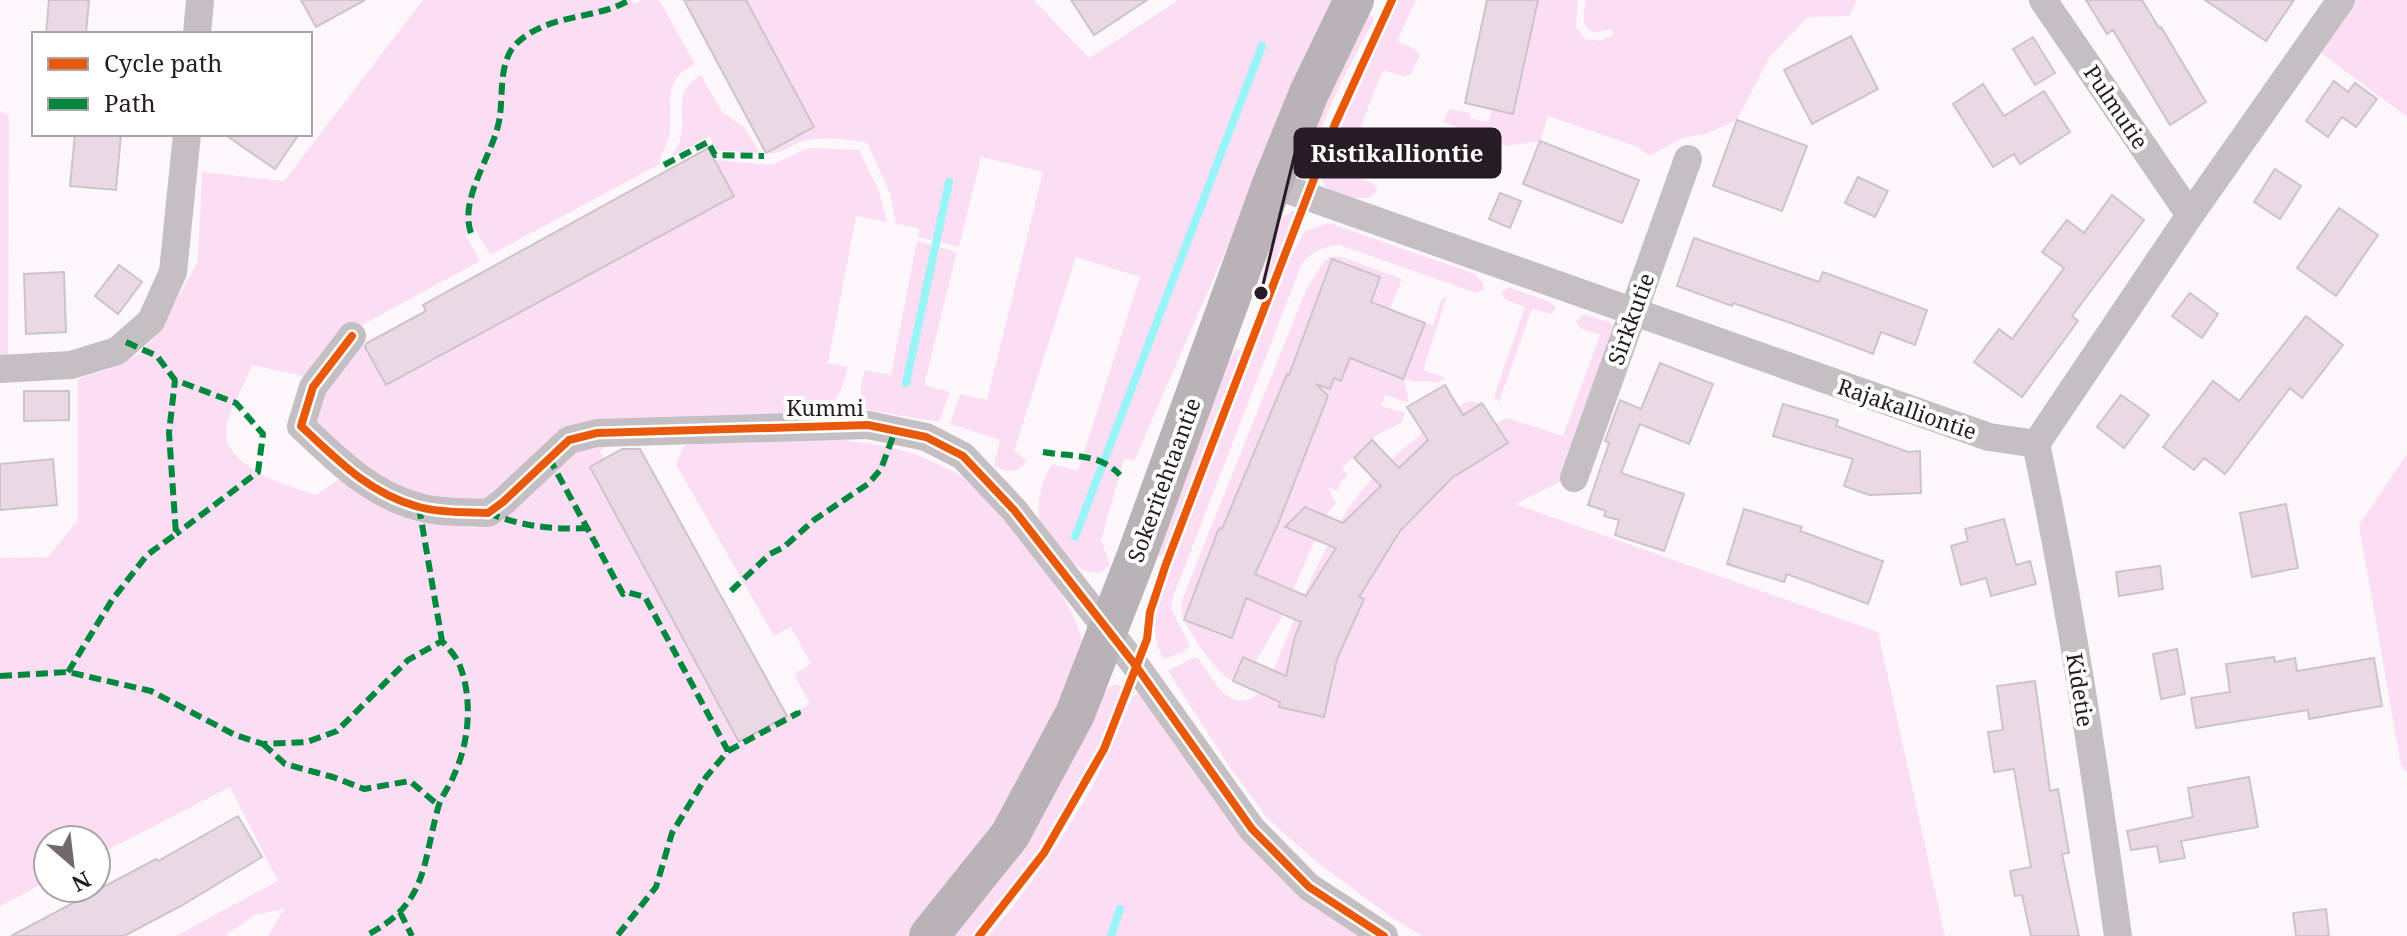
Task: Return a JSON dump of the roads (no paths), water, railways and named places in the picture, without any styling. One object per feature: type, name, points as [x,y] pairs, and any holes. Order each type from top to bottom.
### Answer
[{"type":"street","points":[[197,32],[200,0]]},
{"type":"street","name":"Sokeritehtaantie","points":[[929,936],[1010,835],[1075,714],[1272,184],[1309,93],[1354,0]]},
{"type":"street","name":"Pulmutie","points":[[2043,0],[2190,215]]},
{"type":"street","points":[[2036,444],[2190,215],[2341,0]]},
{"type":"street","points":[[0,369],[71,365],[117,351],[151,321],[173,272],[187,136]]},
{"type":"street","name":"Sirkkutie","points":[[1574,478],[1688,159]]},
{"type":"street","name":"Rajakalliontie","points":[[1272,184],[1989,437],[2036,444]]},
{"type":"street","name":"Kummi","points":[[352,336],[313,387],[301,426],[347,470],[372,488],[419,507],[488,513],[569,440],[597,433],[868,425],[926,437],[963,456],[1014,510],[1152,687],[1252,829],[1309,887],[1384,936]]},
{"type":"street","name":"Kidetie","points":[[2036,444],[2079,682],[2118,936]]},
{"type":"waterway","points":[[1075,537],[1262,46]]},
{"type":"waterway","points":[[906,383],[949,182]]},
{"type":"waterway","points":[[1111,936],[1120,909]]},
{"type":"place","name":"Ristikalliontie","points":[[1261,293]]}]
